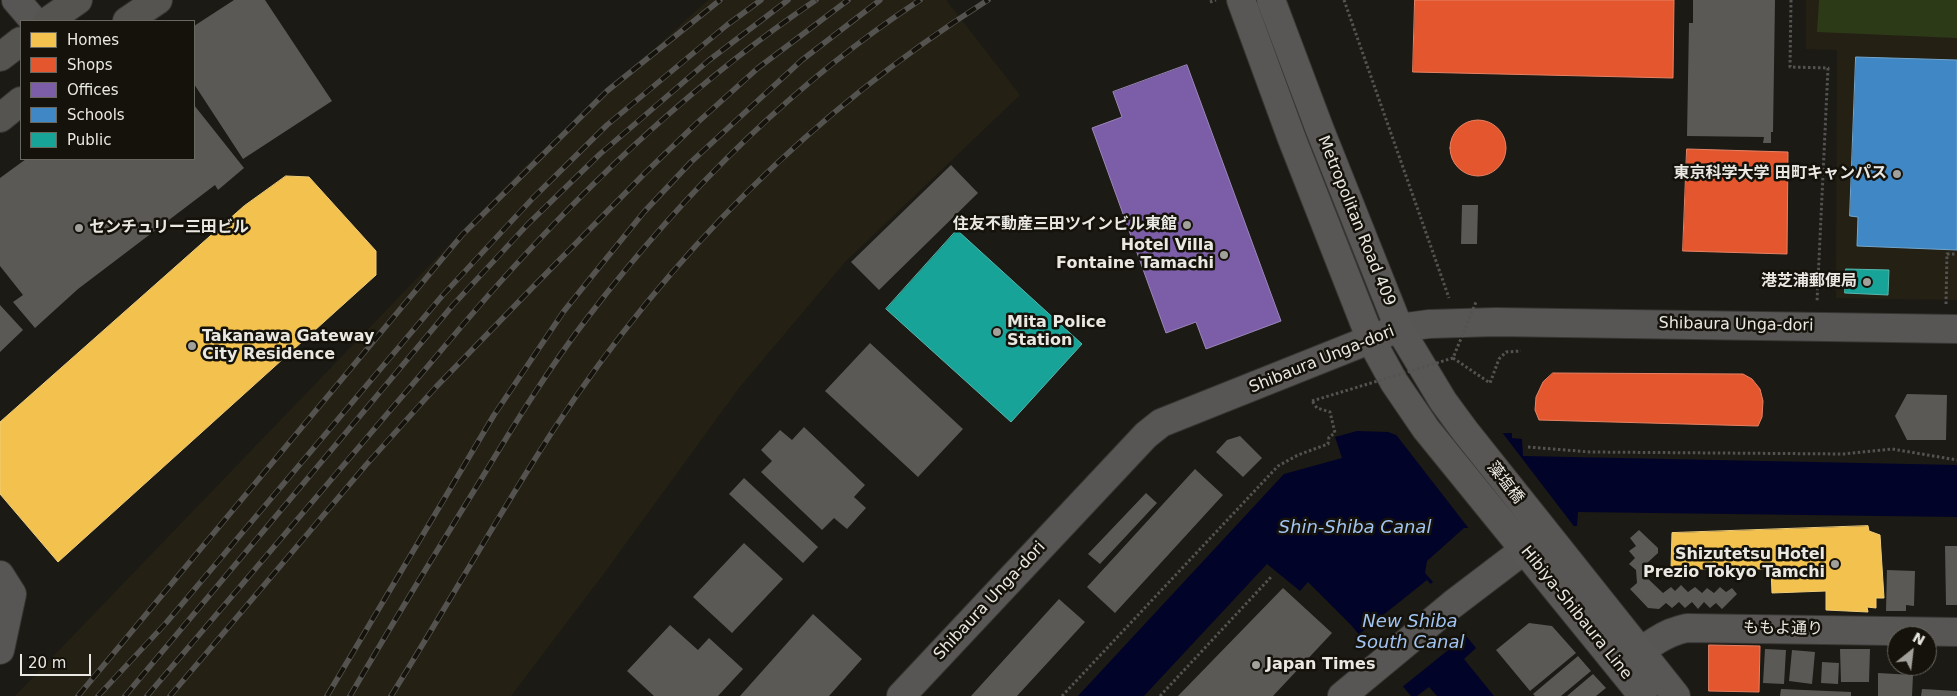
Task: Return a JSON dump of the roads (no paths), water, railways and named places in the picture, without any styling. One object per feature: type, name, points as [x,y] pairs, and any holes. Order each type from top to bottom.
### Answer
[{"type":"highway","points":[[49,20],[78,0]]},
{"type":"highway","points":[[128,20],[158,0]]},
{"type":"highway","points":[[0,57],[20,42]]},
{"type":"highway","points":[[0,118],[20,102]]},
{"type":"main road","name":"Metropolitan Road 409","points":[[1242,0],[1292,139],[1371,340],[1394,382],[1426,429]]},
{"type":"main road","name":"Metropolitan Road 409","points":[[1271,0],[1320,130],[1399,328],[1439,394],[1465,431]]},
{"type":"main road","name":"藻塩橋","points":[[1426,429],[1516,540]]},
{"type":"main road","name":"藻塩橋","points":[[1465,431],[1546,534]]},
{"type":"main road","name":"Hibiya-Shibaura Line","points":[[1546,534],[1630,660],[1643,696]]},
{"type":"main road","name":"Hibiya-Shibaura Line","points":[[1516,540],[1630,660],[1676,696]]},
{"type":"street","points":[[16,0],[33,20]]},
{"type":"street","name":"Shibaura Unga-dori","points":[[900,696],[1146,435],[1161,423],[1399,328],[1429,324],[1496,322],[1812,326],[1951,319]]},
{"type":"street","points":[[1342,696],[1453,604],[1516,540]]},
{"type":"street","points":[[0,575],[12,594],[0,650]]},
{"type":"street","name":"ももよ通り","points":[[1630,660],[1661,636],[1675,630],[1687,628],[1957,632]]},
{"type":"water","name":"Shin-Shiba Canal","points":[[1357,431],[1388,432],[1399,436],[1512,433],[1512,438],[1522,439],[1523,456],[1957,465],[1957,517],[1578,512],[1577,526],[1464,528],[1427,561],[1425,573],[1433,582],[1426,587],[1476,648],[1464,659],[1494,696],[1437,696],[1429,687],[1417,696],[1411,696],[1351,625],[1308,582],[1300,591],[1267,564],[1144,696],[1078,696],[1284,474],[1342,458],[1335,437]]},
{"type":"railway","points":[[78,696],[462,235],[607,91],[720,0]]},
{"type":"railway","points":[[98,696],[166,623],[442,296],[533,198],[607,125],[727,25],[761,0]]},
{"type":"railway","points":[[125,696],[453,305],[528,224],[600,154],[708,61],[788,0]]},
{"type":"railway","points":[[147,696],[481,303],[530,249],[606,172],[687,98],[772,31],[816,0]]},
{"type":"railway","points":[[170,696],[366,465],[436,387],[531,289],[698,122],[758,68],[848,0]]},
{"type":"railway","points":[[327,696],[494,415],[564,311],[644,212],[691,162],[802,60],[880,0]]},
{"type":"railway","points":[[350,696],[532,397],[573,337],[624,272],[700,186],[783,105],[827,68],[920,0]]},
{"type":"railway","points":[[391,696],[554,429],[598,365],[645,305],[695,247],[748,191],[804,139],[862,90],[924,43],[988,0]]},
{"type":"place","name":"東京科学大学 田町キャンパス","points":[[1897,174]]},
{"type":"place","name":"住友不動産三田ツインビル東館","points":[[1187,225]]},
{"type":"place","name":"センチュリー三田ビル","points":[[79,228]]},
{"type":"place","name":"Hotel Villa Fontaine Tamachi","points":[[1224,255]]},
{"type":"place","name":"港芝浦郵便局","points":[[1867,282]]},
{"type":"place","name":"Mita Police Station","points":[[997,332]]},
{"type":"place","name":"Takanawa Gateway City Residence","points":[[192,346]]},
{"type":"place","name":"Shizutetsu Hotel Prezio Tokyo Tamchi","points":[[1835,564]]},
{"type":"place","name":"Japan Times","points":[[1256,665]]},
{"type":"water label","name":"New Shiba South Canal","points":[[1410,632]]}]
